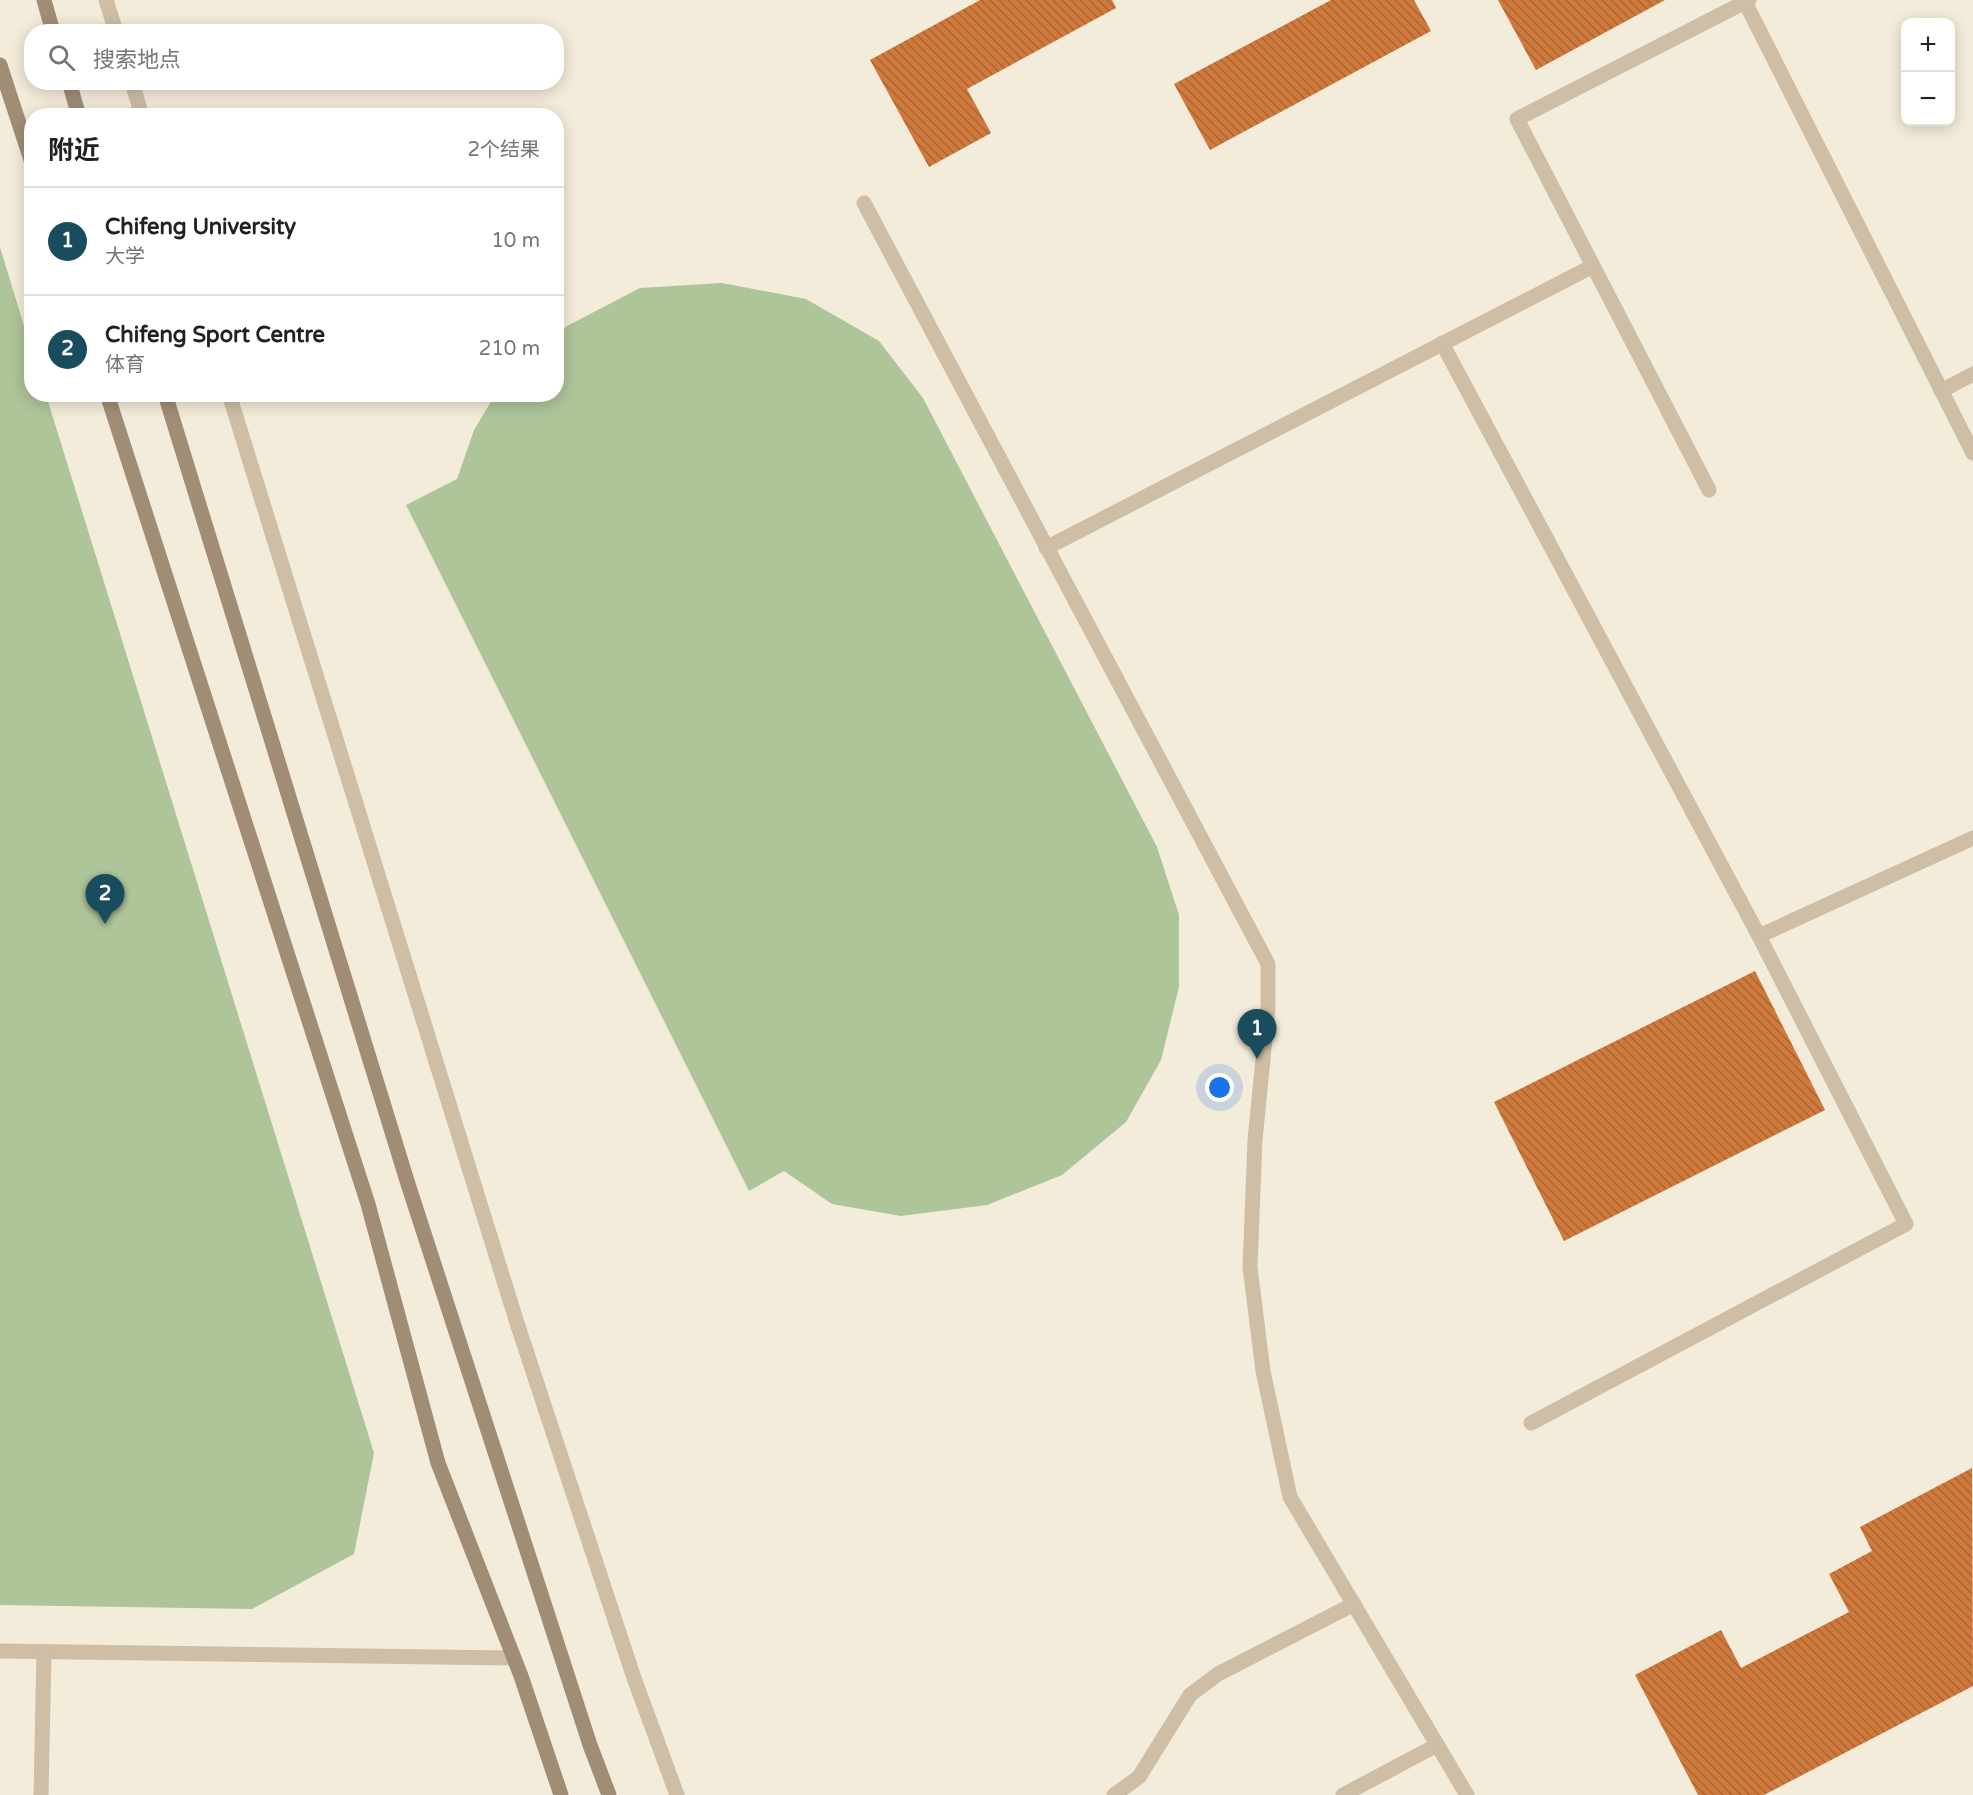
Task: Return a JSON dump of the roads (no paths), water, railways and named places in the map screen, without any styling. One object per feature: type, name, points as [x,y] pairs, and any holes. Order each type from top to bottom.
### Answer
[{"type":"main road","points":[[44,0],[51,24]]},
{"type":"main road","points":[[0,65],[24,138]]},
{"type":"main road","points":[[71,90],[77,108]]},
{"type":"main road","points":[[109,402],[369,1204],[438,1463],[514,1658],[561,1795]]},
{"type":"main road","points":[[167,402],[408,1184],[590,1745],[609,1795]]},
{"type":"street","points":[[106,0],[114,24]]},
{"type":"street","points":[[1709,490],[1517,119],[1747,1],[1973,453]]},
{"type":"street","points":[[134,90],[140,108]]},
{"type":"street","points":[[864,203],[1268,964],[1268,1008],[1254,1140],[1250,1267],[1263,1371],[1290,1497],[1467,1795]]},
{"type":"street","points":[[1047,548],[1593,266]]},
{"type":"street","points":[[1442,343],[1759,936],[1906,1224],[1531,1423]]},
{"type":"street","points":[[1941,391],[1973,374]]},
{"type":"street","points":[[231,402],[517,1323],[634,1678],[677,1795]]},
{"type":"street","points":[[1759,936],[1973,838]]},
{"type":"street","points":[[1114,1795],[1139,1777],[1190,1695],[1218,1674],[1354,1604]]},
{"type":"street","points":[[0,1651],[514,1658]]},
{"type":"street","points":[[41,1795],[44,1652]]},
{"type":"street","points":[[1343,1795],[1437,1745]]},
{"type":"place","name":"Chifeng Sport Centre","points":[[105,924]]},
{"type":"place","name":"Chifeng University","points":[[1257,1059]]}]
